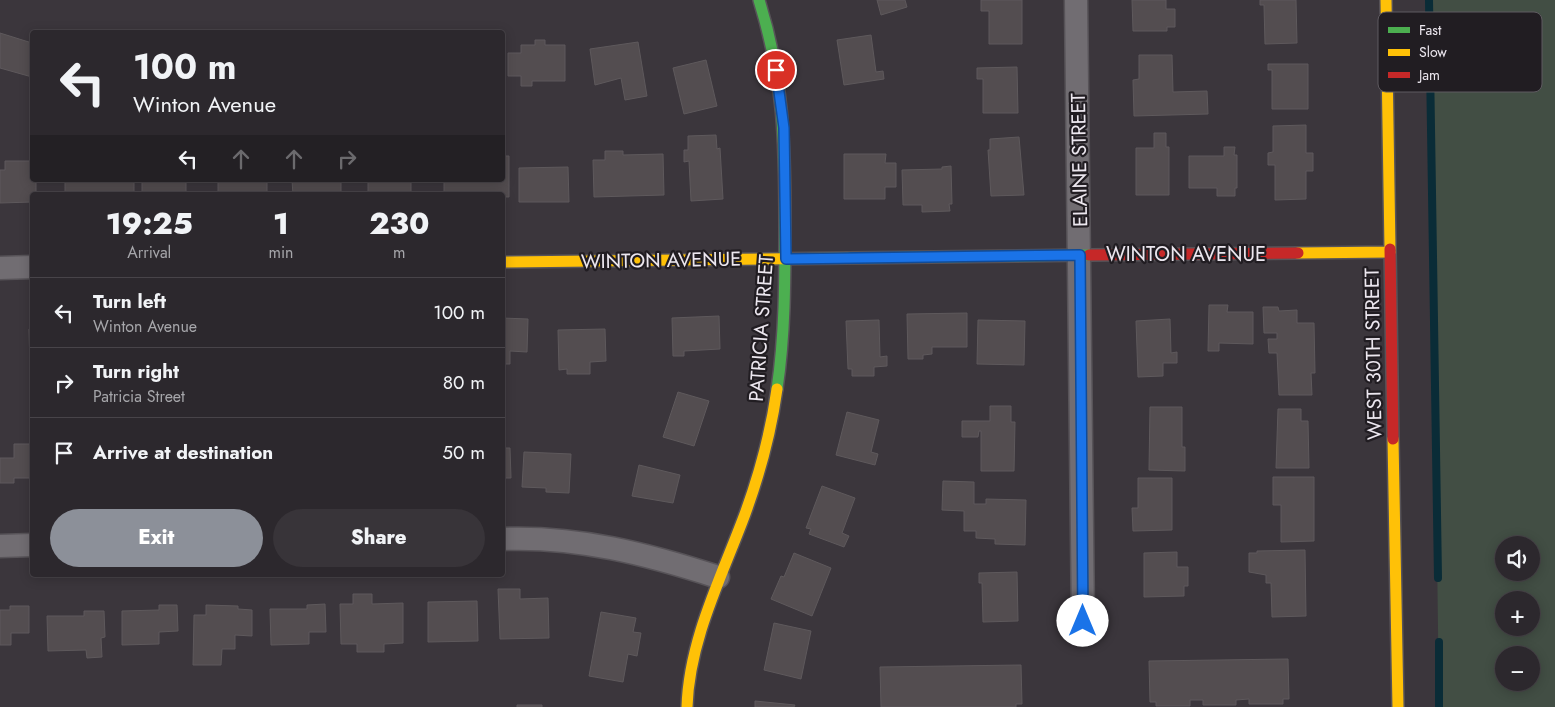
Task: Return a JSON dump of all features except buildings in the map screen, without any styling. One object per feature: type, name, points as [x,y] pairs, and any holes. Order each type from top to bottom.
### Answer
[{"type":"street","name":"PATRICIA STREET","points":[[687,707],[691,673],[699,639],[718,577],[734,545],[750,501],[773,420],[783,342],[786,259],[784,140],[781,96],[760,0]]},
{"type":"street","name":"ELAINE STREET","points":[[1076,0],[1083,621]]},
{"type":"street","name":"WEST 30TH STREET","points":[[1387,92],[1398,707]]},
{"type":"street","name":"WINTON AVENUE","points":[[505,262],[1390,252]]},
{"type":"street","points":[[0,268],[30,268]]},
{"type":"street","points":[[505,539],[556,540],[599,544],[656,557],[718,577]]},
{"type":"street","points":[[0,546],[30,545]]},
{"type":"green space","points":[[1430,0],[1555,0],[1555,707],[1439,707],[1431,92],[1542,92],[1542,12],[1430,12]]},
{"type":"waterway","points":[[1429,0],[1429,12]]},
{"type":"waterway","points":[[1430,92],[1438,578]]},
{"type":"waterway","points":[[1439,642],[1439,707]]},
{"type":"traffic: fast","points":[[759,0],[774,57],[783,139],[785,287],[782,348],[777,389]]},
{"type":"traffic: fast","points":[[848,258],[1089,255]]},
{"type":"traffic: slow","points":[[1386,0],[1386,12]]},
{"type":"traffic: slow","points":[[1387,92],[1390,249]]},
{"type":"traffic: slow","points":[[1298,253],[1390,252]]},
{"type":"traffic: slow","points":[[505,262],[848,258]]},
{"type":"traffic: slow","points":[[687,707],[689,682],[700,633],[755,483],[768,437],[777,389]]},
{"type":"traffic: slow","points":[[1393,439],[1398,707]]},
{"type":"traffic: jam","points":[[1390,249],[1393,439]]},
{"type":"traffic: jam","points":[[1089,255],[1298,253]]},
{"type":"route","points":[[776,70],[784,128],[786,259],[1080,255],[1083,621]]}]
